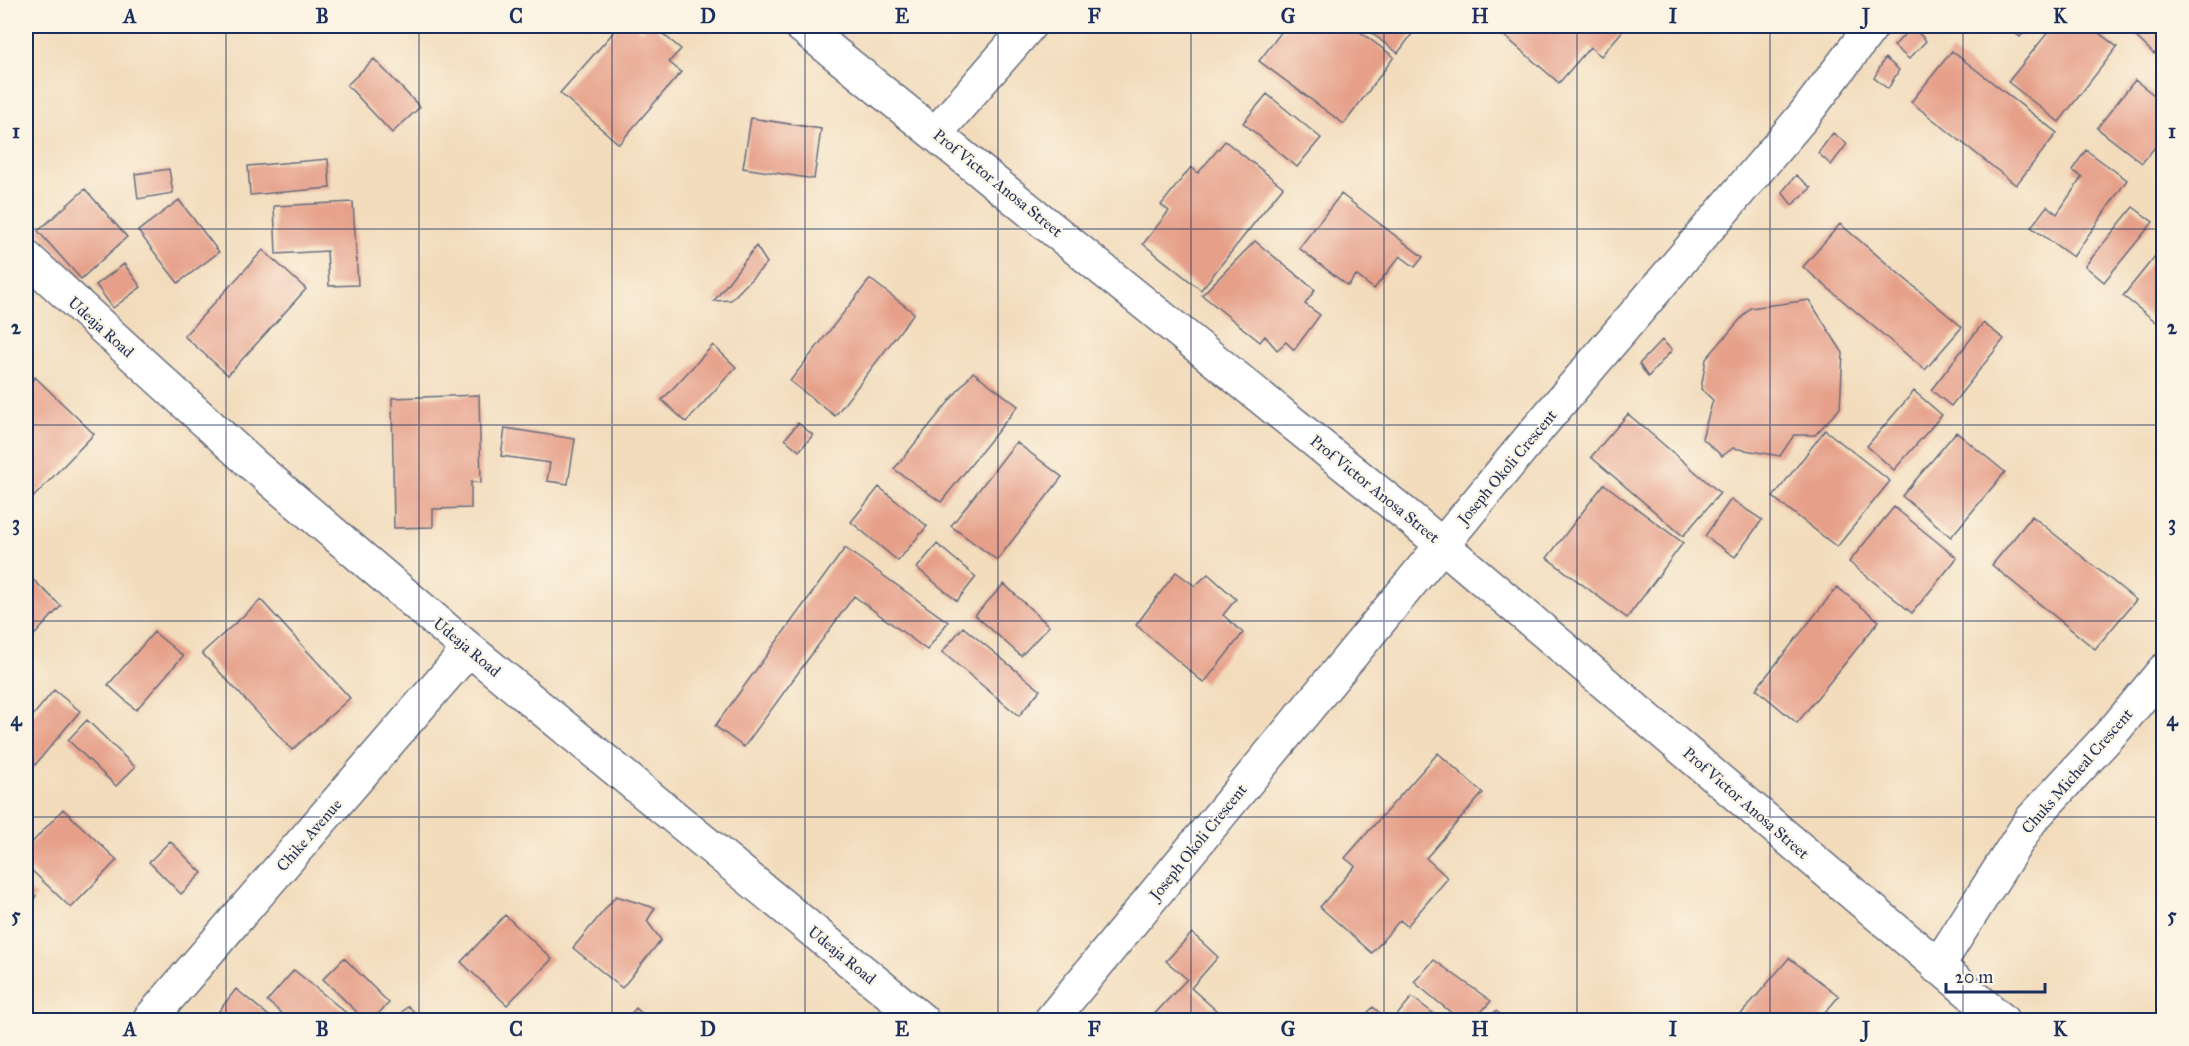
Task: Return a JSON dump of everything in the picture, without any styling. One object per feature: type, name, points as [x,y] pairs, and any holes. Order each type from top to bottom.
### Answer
[{"type":"street","name":"Prof Victor Anosa Street","points":[[801,26],[1442,544],[2002,1020]]},
{"type":"street","points":[[936,133],[1029,26]]},
{"type":"street","name":"Joseph Okoli Crescent","points":[[1051,1020],[1442,544],[1805,114],[1872,26]]},
{"type":"street","name":"Udeaja Road","points":[[26,257],[252,464],[469,649],[922,1020]]},
{"type":"street","name":"Chike Avenue","points":[[149,1020],[469,649]]},
{"type":"street","name":"Chuks Micheal Crescent","points":[[1937,967],[2031,820],[2117,727],[2163,670]]},
{"type":"building","points":[[619,26],[635,26],[641,31],[646,26],[653,26],[681,49],[669,62],[681,72],[619,144],[560,93]]},
{"type":"building","points":[[1286,26],[1352,26],[1394,57],[1344,124],[1259,61]]},
{"type":"building","points":[[1362,26],[1418,26],[1398,53]]},
{"type":"building","points":[[1493,26],[1626,27],[1601,56],[1590,47],[1559,83]]},
{"type":"building","points":[[1912,26],[1926,41],[1909,59],[1894,46]]},
{"type":"building","points":[[2005,26],[2029,26],[2020,37]]},
{"type":"building","points":[[2053,26],[2090,26],[2117,47],[2059,122],[2008,82]]},
{"type":"building","points":[[2125,26],[2164,26],[2164,45],[2154,54]]},
{"type":"building","points":[[1952,51],[2057,133],[2016,185],[1911,102]]},
{"type":"building","points":[[1885,58],[1899,70],[1888,89],[1874,78]]},
{"type":"building","points":[[374,59],[420,107],[392,133],[347,85]]},
{"type":"building","points":[[2135,80],[2164,103],[2164,136],[2142,163],[2097,128]]},
{"type":"building","points":[[1267,94],[1321,138],[1297,167],[1243,123]]},
{"type":"building","points":[[751,118],[821,129],[814,179],[743,168]]},
{"type":"building","points":[[1833,133],[1847,144],[1831,165],[1818,153]]},
{"type":"building","points":[[1225,141],[1283,187],[1201,290],[1143,244],[1169,211],[1161,205],[1191,167],[1198,173]]},
{"type":"building","points":[[2086,150],[2127,180],[2073,257],[2031,227],[2047,206],[2057,214],[2082,177],[2072,170]]},
{"type":"building","points":[[328,159],[330,188],[250,195],[248,166]]},
{"type":"building","points":[[169,169],[173,193],[138,199],[135,174]]},
{"type":"building","points":[[1796,175],[1811,188],[1792,205],[1782,192]]},
{"type":"building","points":[[85,189],[127,237],[81,279],[38,231]]},
{"type":"building","points":[[1341,194],[1423,257],[1415,267],[1400,256],[1374,289],[1356,275],[1348,286],[1299,248]]},
{"type":"building","points":[[179,200],[219,252],[178,283],[138,231]]},
{"type":"building","points":[[353,202],[358,285],[329,286],[327,251],[276,254],[274,206]]},
{"type":"building","points":[[2133,207],[2153,222],[2104,282],[2085,266]]},
{"type":"building","points":[[1840,224],[1962,327],[1925,370],[1803,267]]},
{"type":"building","points":[[1255,241],[1315,290],[1305,304],[1320,315],[1294,350],[1286,342],[1277,350],[1265,336],[1260,342],[1202,295]]},
{"type":"building","points":[[2164,245],[2164,328],[2123,296]]},
{"type":"building","points":[[756,246],[767,263],[731,300],[714,301]]},
{"type":"building","points":[[263,250],[306,289],[228,375],[184,336]]},
{"type":"building","points":[[124,264],[141,287],[113,308],[96,285]]},
{"type":"building","points":[[870,279],[914,313],[835,416],[790,381]]},
{"type":"building","points":[[1809,300],[1843,353],[1840,408],[1815,435],[1794,435],[1780,456],[1733,448],[1722,456],[1702,438],[1713,400],[1701,389],[1706,359],[1750,308]]},
{"type":"building","points":[[1983,323],[2004,339],[1951,406],[1931,390]]},
{"type":"building","points":[[1662,340],[1672,350],[1648,377],[1639,364]]},
{"type":"building","points":[[713,345],[736,367],[686,422],[662,400]]},
{"type":"building","points":[[973,372],[1018,406],[941,502],[894,469]]},
{"type":"building","points":[[35,377],[94,434],[26,505],[26,387]]},
{"type":"building","points":[[1914,391],[1942,415],[1894,470],[1867,446]]},
{"type":"building","points":[[479,395],[481,483],[471,482],[471,508],[433,509],[433,527],[394,528],[392,398]]},
{"type":"building","points":[[1628,414],[1720,493],[1683,536],[1591,457]]},
{"type":"building","points":[[798,423],[813,435],[799,451],[785,439]]},
{"type":"building","points":[[505,428],[575,439],[568,484],[547,481],[550,463],[501,456]]},
{"type":"building","points":[[1825,430],[1890,481],[1837,547],[1773,497]]},
{"type":"building","points":[[1956,432],[2005,472],[1951,537],[1902,496]]},
{"type":"building","points":[[1016,442],[1062,477],[997,560],[951,526]]},
{"type":"building","points":[[1604,484],[1683,543],[1627,618],[1547,558]]},
{"type":"building","points":[[879,487],[927,526],[898,561],[851,522]]},
{"type":"building","points":[[1731,499],[1762,520],[1735,557],[1705,536]]},
{"type":"building","points":[[1894,507],[1957,558],[1912,613],[1849,562]]},
{"type":"building","points":[[2032,516],[2136,600],[2095,649],[1992,565]]},
{"type":"building","points":[[937,544],[976,577],[957,601],[917,568]]},
{"type":"building","points":[[845,548],[948,622],[927,650],[854,596],[744,747],[715,726]]},
{"type":"building","points":[[1176,572],[1195,586],[1208,574],[1236,599],[1223,615],[1243,633],[1204,683],[1136,625]]},
{"type":"building","points":[[26,573],[61,606],[26,644]]},
{"type":"building","points":[[1004,584],[1049,626],[1021,656],[975,615]]},
{"type":"building","points":[[1837,587],[1879,621],[1797,723],[1756,689]]},
{"type":"building","points":[[261,600],[350,698],[292,750],[202,653]]},
{"type":"building","points":[[963,627],[1040,690],[1019,716],[942,652]]},
{"type":"building","points":[[154,632],[183,656],[136,710],[108,685]]},
{"type":"building","points":[[54,690],[80,711],[30,771],[26,767],[26,724]]},
{"type":"building","points":[[87,720],[135,767],[116,786],[68,740]]},
{"type":"building","points":[[1438,753],[1483,793],[1426,858],[1448,878],[1407,926],[1400,920],[1372,953],[1320,907],[1355,866],[1345,858]]},
{"type":"building","points":[[63,809],[117,860],[71,908],[26,865],[26,849]]},
{"type":"building","points":[[170,841],[202,873],[181,894],[149,862]]},
{"type":"building","points":[[26,888],[36,896],[26,908]]},
{"type":"building","points":[[616,896],[655,908],[647,921],[661,940],[622,988],[573,948]]},
{"type":"building","points":[[505,915],[552,959],[507,1005],[461,962]]},
{"type":"building","points":[[1192,933],[1218,957],[1191,988],[1227,1020],[1149,1020],[1187,979],[1166,961]]},
{"type":"building","points":[[344,958],[389,1003],[372,1020],[365,1020],[323,979]]},
{"type":"building","points":[[1789,958],[1839,996],[1819,1020],[1736,1020]]},
{"type":"building","points":[[1434,960],[1491,1001],[1474,1020],[1460,1020],[1414,982]]},
{"type":"building","points":[[294,970],[355,1020],[290,1020],[267,1001]]},
{"type":"building","points":[[236,989],[274,1020],[212,1020]]},
{"type":"building","points":[[1412,997],[1442,1020],[1393,1020]]},
{"type":"building","points":[[408,1006],[423,1020],[394,1020]]},
{"type":"building","points":[[1373,1007],[1388,1020],[1361,1020]]},
{"type":"building","points":[[636,1008],[649,1020],[625,1020]]},
{"type":"building","points":[[1496,1011],[1508,1020],[1488,1020]]}]
